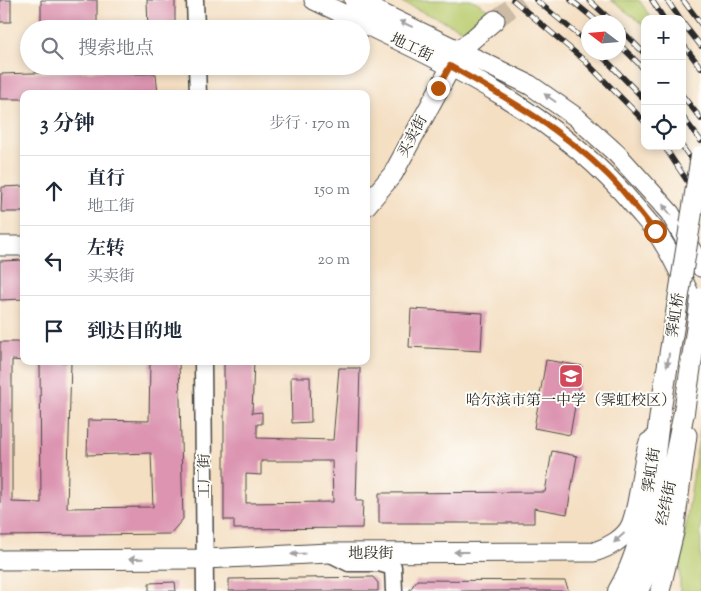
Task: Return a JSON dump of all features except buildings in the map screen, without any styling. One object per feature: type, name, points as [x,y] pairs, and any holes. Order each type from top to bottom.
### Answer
[{"type":"main road","name":"地工街","points":[[314,0],[355,20]]},
{"type":"main road","name":"地工街","points":[[354,0],[530,85],[591,128],[670,213],[701,267]]},
{"type":"main road","name":"买卖街","points":[[370,201],[393,174],[460,50],[495,20]]},
{"type":"main road","name":"地工街","points":[[370,27],[450,66],[532,112],[580,149],[609,176],[665,244],[701,319]]},
{"type":"main road","name":"霁虹桥","points":[[659,421],[701,156]]},
{"type":"main road","points":[[0,246],[20,246]]},
{"type":"main road","name":"霁虹桥","points":[[684,412],[701,298]]},
{"type":"main road","name":"霁虹街","points":[[660,591],[670,550],[686,442],[684,412]]},
{"type":"main road","name":"经纬街","points":[[638,591],[656,550],[684,412]]},
{"type":"main road","name":"霁虹街","points":[[643,526],[659,421]]},
{"type":"main road","name":"地段街","points":[[0,560],[205,558],[330,553],[594,552],[606,548],[630,527],[648,443],[659,421]]},
{"type":"main road","name":"经纬街","points":[[618,591],[636,552],[643,526]]},
{"type":"main road","name":"霁虹街","points":[[670,550],[673,591]]},
{"type":"street","points":[[195,0],[196,20]]},
{"type":"street","points":[[197,75],[198,90]]},
{"type":"street","name":"工厂街","points":[[203,365],[205,591]]},
{"type":"street","points":[[330,553],[349,564],[379,563],[393,567],[394,591]]},
{"type":"green space","points":[[397,0],[473,0],[491,11],[463,30]]},
{"type":"green space","points":[[611,0],[639,0],[649,15],[641,15],[641,23]]},
{"type":"green space","points":[[701,424],[701,591],[680,591],[680,566]]},
{"type":"tunnel","points":[[495,20],[522,0]]},
{"type":"railway","points":[[513,0],[585,61],[641,118]]},
{"type":"railway","points":[[536,0],[581,37]]},
{"type":"railway","points":[[571,0],[589,15]]},
{"type":"railway","points":[[589,0],[605,15]]},
{"type":"railway","points":[[652,0],[661,15]]},
{"type":"railway","points":[[667,0],[677,15]]},
{"type":"railway","points":[[683,0],[701,24]]},
{"type":"railway","points":[[686,27],[701,46]]},
{"type":"railway","points":[[626,35],[641,50]]},
{"type":"railway","points":[[686,48],[701,68]]},
{"type":"railway","points":[[626,51],[641,66]]},
{"type":"railway","points":[[606,60],[641,96]]},
{"type":"railway","points":[[686,100],[701,119]]},
{"type":"railway","points":[[686,121],[701,141]]},
{"type":"railway","points":[[667,150],[701,202]]},
{"type":"railway","points":[[685,150],[701,174]]},
{"type":"place","name":"哈尔滨市第一中学（霁虹校区）","points":[[571,376]]},
{"type":"route","points":[[438,88],[450,66],[532,112],[580,149],[609,176],[655,231]]}]
